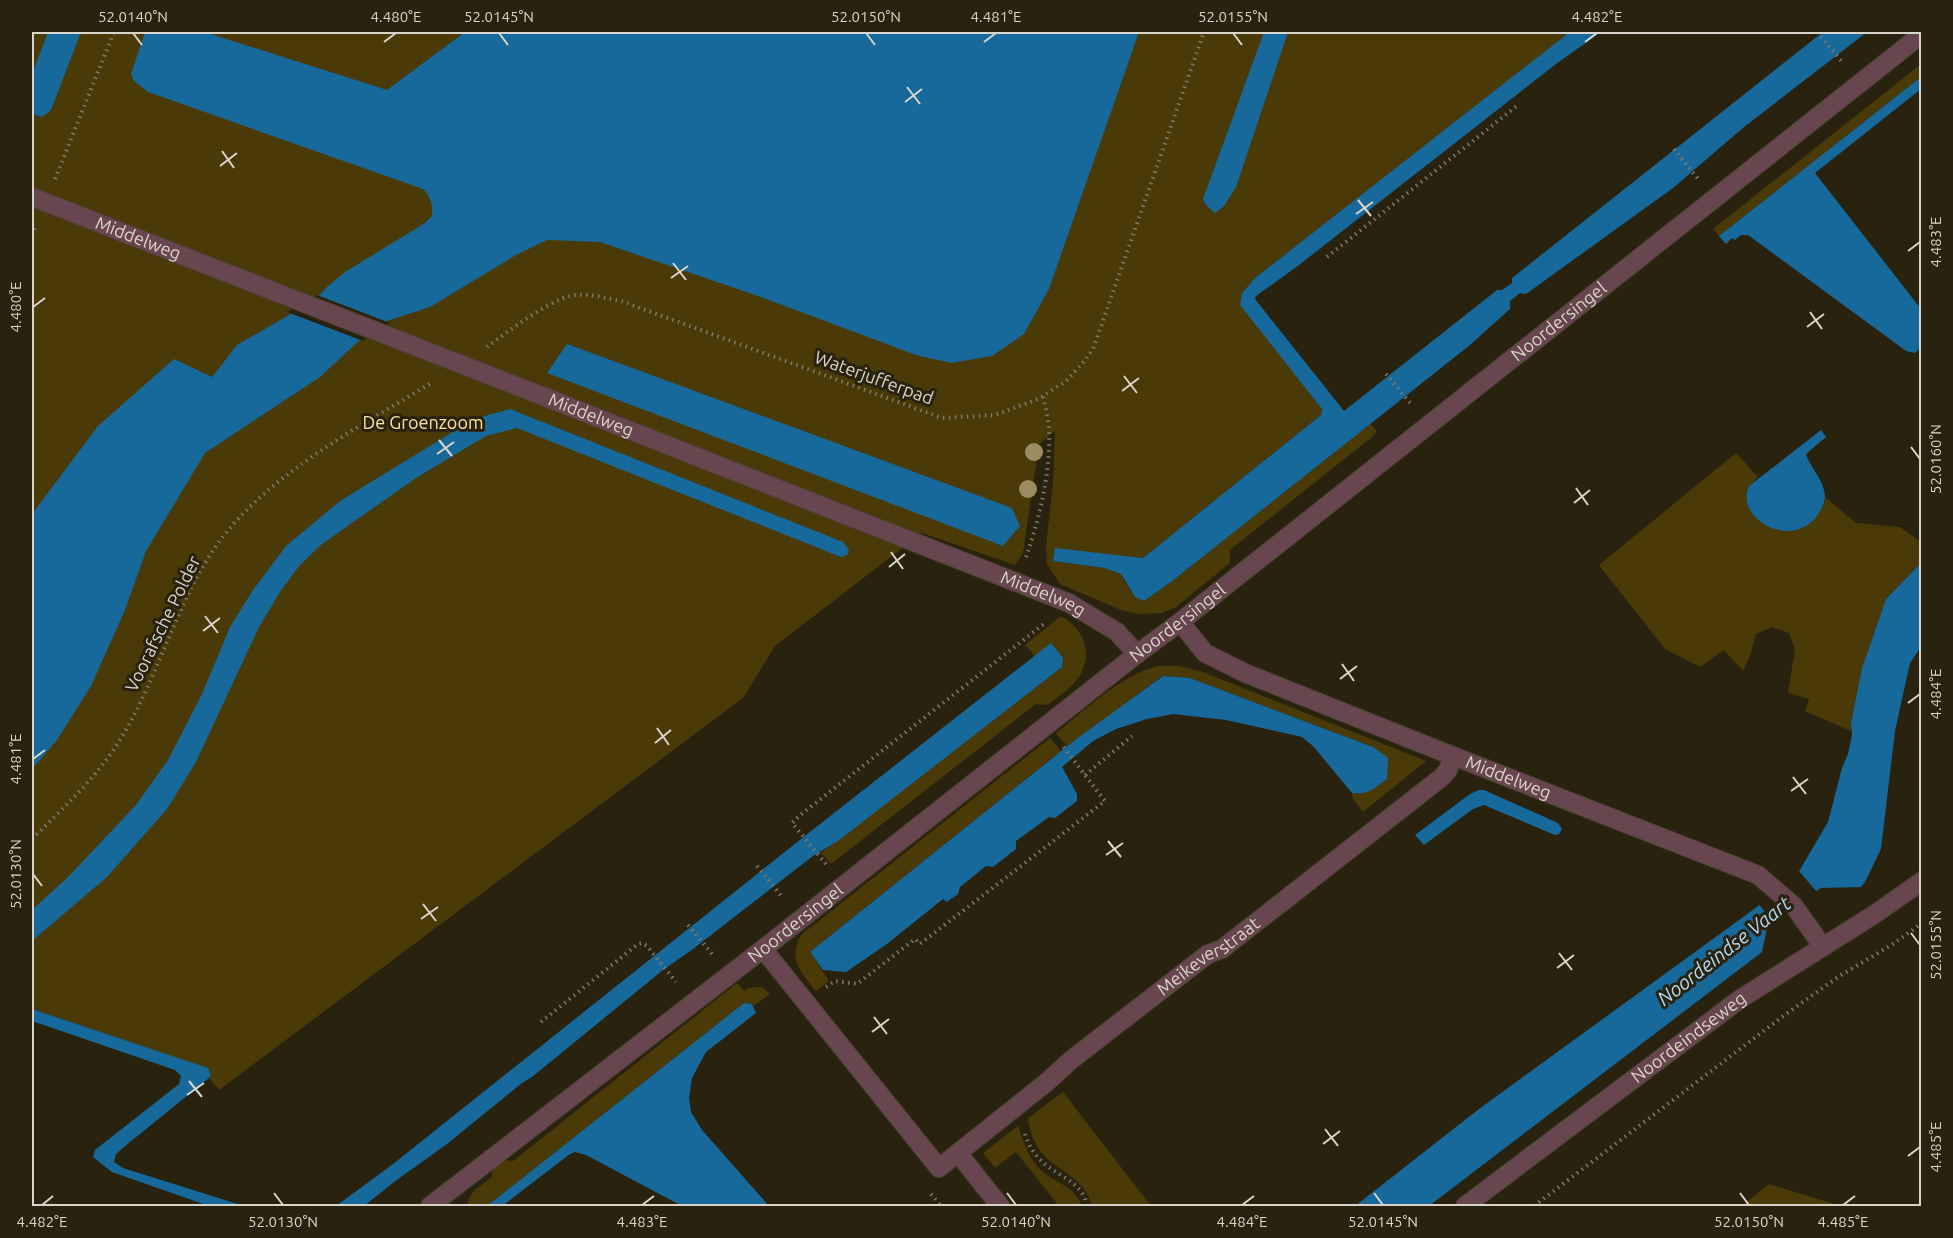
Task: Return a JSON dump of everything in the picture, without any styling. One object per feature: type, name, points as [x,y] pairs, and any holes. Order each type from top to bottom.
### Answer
[{"type":"street","name":"Noordersingel","points":[[430,1206],[763,949],[1180,622],[1922,34]]},
{"type":"street","name":"Middelweg","points":[[38,200],[1069,603],[1117,632],[1137,654]]},
{"type":"street","name":"Middelweg","points":[[1180,622],[1206,653],[1222,663],[1453,756],[1758,874],[1794,906],[1823,947]]},
{"type":"street","name":"Meikeverstraat","points":[[763,949],[939,1168],[1018,1106],[1071,1060],[1208,954],[1222,949],[1442,777],[1448,770],[1453,756]]},
{"type":"street","name":"Noordeindseweg","points":[[1465,1206],[1740,999],[1875,914],[1922,880]]},
{"type":"street","points":[[958,1153],[1000,1206]]},
{"type":"path","points":[[32,235],[38,200],[114,32]]},
{"type":"path","name":"Waterjufferpad","points":[[462,365],[512,328],[548,307],[569,296],[587,295],[621,301],[942,417],[995,415],[1043,396],[1066,381],[1093,349],[1204,32]]},
{"type":"path","points":[[1817,32],[1839,58]]},
{"type":"path","points":[[1327,257],[1518,105]]},
{"type":"path","points":[[1674,149],[1693,172]]},
{"type":"path","name":"Voorafsche Polder","points":[[32,839],[85,788],[116,748],[137,708],[189,594],[214,550],[236,523],[258,499],[332,443],[462,365]]},
{"type":"path","points":[[1386,374],[1407,400]]},
{"type":"path","points":[[1017,582],[1036,530],[1048,465],[1049,426],[1043,396]]},
{"type":"path","name":"Noordersingel","points":[[820,858],[792,823],[1069,603]]},
{"type":"path","points":[[1085,775],[1132,736]]},
{"type":"path","points":[[805,1002],[835,981],[857,984],[915,939],[920,944],[1105,801],[1060,743]]},
{"type":"path","points":[[757,866],[780,894]]},
{"type":"path","points":[[1534,1206],[1786,1014],[1838,977],[1893,944],[1922,923]]},
{"type":"path","points":[[688,925],[707,948]]},
{"type":"path","points":[[541,1022],[638,944],[648,946],[666,969]]},
{"type":"path","points":[[1018,1106],[1026,1138],[1033,1152],[1047,1166],[1066,1177],[1078,1188],[1087,1206]]},
{"type":"green space","name":"De Groenzoom","points":[[32,32],[1576,32],[1266,269],[1242,293],[1322,409],[1321,415],[1143,558],[1053,561],[1104,568],[1121,574],[1130,590],[1144,601],[1370,424],[1377,431],[1230,550],[1230,563],[1176,607],[1162,613],[1138,614],[1121,610],[1060,584],[1047,564],[1046,546],[1053,483],[1055,431],[1039,444],[1023,553],[1015,565],[922,533],[775,646],[743,698],[219,1090],[209,1078],[211,1074],[209,1069],[32,1009]]},
{"type":"green space","points":[[1921,64],[1921,77],[1719,236],[1713,229]]},
{"type":"green space","points":[[1736,453],[1758,477],[1747,491],[1823,507],[1826,498],[1856,523],[1900,527],[1921,542],[1921,563],[1886,599],[1862,669],[1851,731],[1805,711],[1809,699],[1788,693],[1795,649],[1789,633],[1772,627],[1756,634],[1743,671],[1724,650],[1700,667],[1665,649],[1599,565]]},
{"type":"green space","points":[[1061,616],[1081,634],[1086,650],[1083,668],[1073,685],[1047,705],[1036,704],[831,864],[821,853],[1062,667],[1051,644],[1035,656],[1025,645]]},
{"type":"green space","points":[[1158,666],[1179,666],[1203,672],[1426,761],[1363,812],[1353,799],[1352,793],[1359,794],[1373,747],[1190,678],[1162,676],[1067,747],[1056,733],[1117,685]]},
{"type":"green space","points":[[1050,738],[1061,751],[810,952],[829,981],[816,991],[801,971],[796,959],[797,944],[801,935]]},
{"type":"green space","points":[[737,983],[744,991],[748,988],[762,987],[770,994],[754,1006],[744,1003],[487,1206],[467,1206],[473,1193],[492,1177],[492,1169],[504,1160],[513,1161]]},
{"type":"green space","points":[[1063,1092],[1151,1206],[1092,1206],[1086,1192],[1078,1182],[1048,1159],[1039,1149],[1032,1136],[1028,1118]]},
{"type":"green space","points":[[1018,1126],[1027,1151],[1034,1162],[1043,1172],[1070,1189],[1082,1206],[1059,1206],[1016,1152],[995,1168],[983,1153]]},
{"type":"green space","points":[[1769,1184],[1841,1206],[1742,1206]]},
{"type":"water","points":[[48,32],[81,32],[51,110],[42,117],[32,114],[32,74]]},
{"type":"water","points":[[145,32],[204,32],[387,90],[465,32],[1139,32],[1049,289],[1024,334],[992,356],[951,363],[916,355],[755,295],[600,242],[547,240],[516,255],[430,307],[387,321],[362,338],[320,377],[205,453],[146,551],[125,610],[91,686],[57,740],[32,769],[32,519],[35,510],[98,426],[174,359],[212,377],[237,345],[315,300],[345,272],[425,223],[432,216],[431,202],[423,189],[148,92],[134,81],[131,74]]},
{"type":"water","points":[[1264,32],[1288,32],[1236,187],[1224,206],[1215,213],[1203,199]]},
{"type":"water","points":[[1570,32],[1601,32],[1556,64],[1256,296],[1255,299],[1344,411],[1497,290],[1502,290],[1512,283],[1512,278],[1823,32],[1867,32],[1744,127],[1673,188],[1526,294],[1520,293],[1510,301],[1510,309],[1470,345],[1144,601],[1135,597],[1121,574],[1104,568],[1053,561],[1055,548],[1143,558],[1321,415],[1322,409],[1240,305],[1242,293],[1255,278]]},
{"type":"water","points":[[1921,77],[1921,89],[1815,173],[1921,309],[1921,347],[1915,353],[1906,351],[1748,235],[1741,235],[1735,240],[1732,238],[1726,244],[1719,236]]},
{"type":"water","points":[[567,344],[1012,508],[1020,526],[1003,546],[547,373]]},
{"type":"water","points":[[510,409],[843,542],[849,550],[847,555],[841,557],[517,428],[486,436],[416,478],[322,544],[299,566],[259,627],[196,762],[167,809],[107,877],[32,941],[32,910],[68,877],[136,805],[168,760],[202,694],[230,627],[253,590],[286,546],[340,501],[474,419]]},
{"type":"water","points":[[1821,430],[1826,437],[1806,454],[1824,490],[1824,503],[1819,513],[1808,524],[1795,530],[1782,531],[1769,527],[1758,520],[1750,510],[1747,499],[1749,486]]},
{"type":"water","name":"Noordeindse Vaart","points":[[1921,563],[1921,647],[1910,663],[1895,731],[1881,849],[1861,887],[1821,888],[1772,919],[1768,923],[1762,952],[1429,1206],[1355,1206],[1479,1109],[1761,904],[1798,873],[1828,822],[1842,768],[1848,754],[1852,735],[1851,723],[1862,668],[1886,599]]},
{"type":"water","points":[[1051,643],[1063,658],[1062,667],[838,841],[813,856],[663,970],[532,1077],[364,1206],[336,1206],[393,1164]]},
{"type":"water","points":[[1163,676],[1190,678],[1373,747],[1388,758],[1387,779],[1367,792],[1352,793],[1313,746],[1302,737],[1226,720],[1173,714],[1116,729],[1093,741],[1062,767],[1077,794],[1077,801],[1055,818],[1049,817],[1016,841],[1016,849],[993,867],[986,866],[960,887],[958,894],[947,902],[943,899],[887,944],[846,972],[823,970],[810,952],[1075,740]]},
{"type":"water","points":[[1484,790],[1558,823],[1562,829],[1559,834],[1555,835],[1484,805],[1473,809],[1424,845],[1415,835],[1470,794]]},
{"type":"water","points":[[744,1003],[752,1004],[756,1013],[706,1052],[692,1078],[689,1098],[691,1112],[702,1130],[769,1206],[682,1206],[586,1155],[575,1152],[502,1206],[487,1206]]},
{"type":"water","points":[[32,1009],[208,1068],[211,1074],[209,1078],[116,1154],[114,1162],[123,1168],[244,1206],[209,1206],[112,1172],[93,1157],[95,1150],[179,1084],[181,1076],[175,1070],[32,1021]]},
{"type":"pier","points":[[317,295],[390,323],[363,341],[287,312]]},
{"type":"pier","points":[[1799,871],[1817,892],[1771,920],[1759,904]]}]
